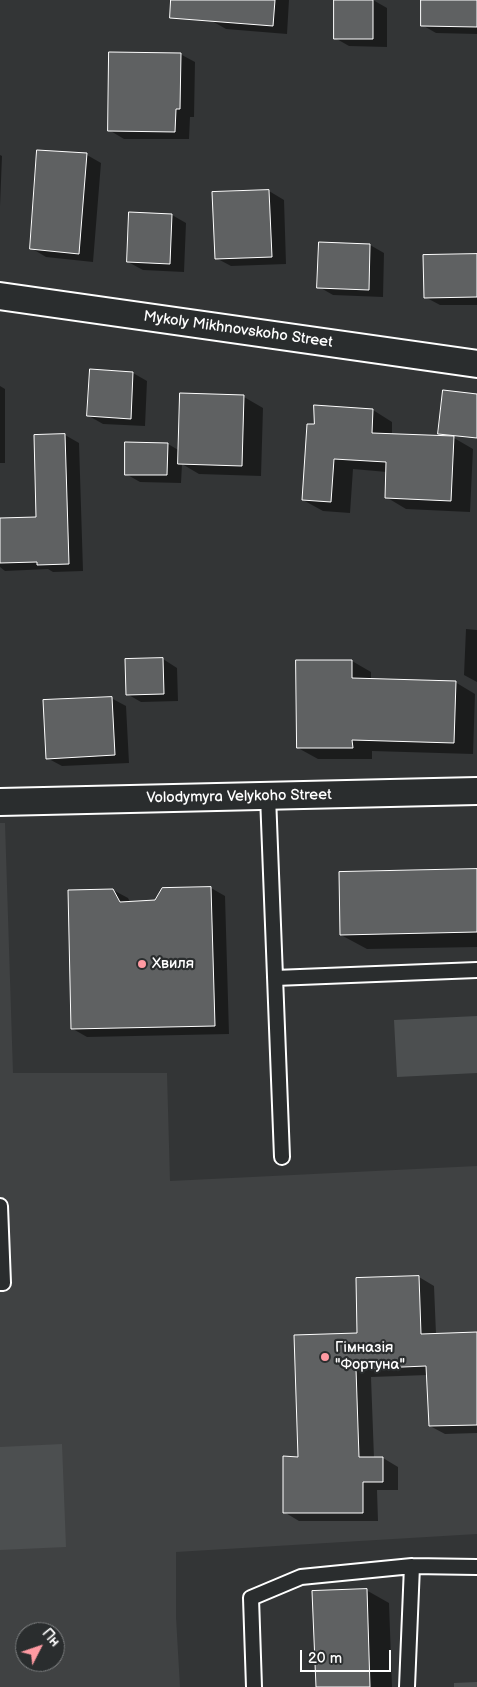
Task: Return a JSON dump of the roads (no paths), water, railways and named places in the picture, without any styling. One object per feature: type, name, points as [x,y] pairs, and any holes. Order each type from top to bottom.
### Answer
[{"type":"street","name":"Mykoly Mikhnovskoho Street","points":[[0,296],[477,364]]},
{"type":"street","name":"Volodymyra Velykoho Street","points":[[0,802],[477,791]]},
{"type":"lane","points":[[268,796],[282,1157]]},
{"type":"lane","points":[[275,978],[477,970]]},
{"type":"lane","points":[[0,1206],[3,1283],[0,1283]]},
{"type":"lane","points":[[406,1687],[412,1566]]},
{"type":"lane","points":[[254,1687],[251,1598],[301,1577],[412,1566],[477,1567]]},
{"type":"place","name":"Хвиля","points":[[142,964]]},
{"type":"place","name":"Гімназія \"Фортуна\"","points":[[325,1357]]}]
